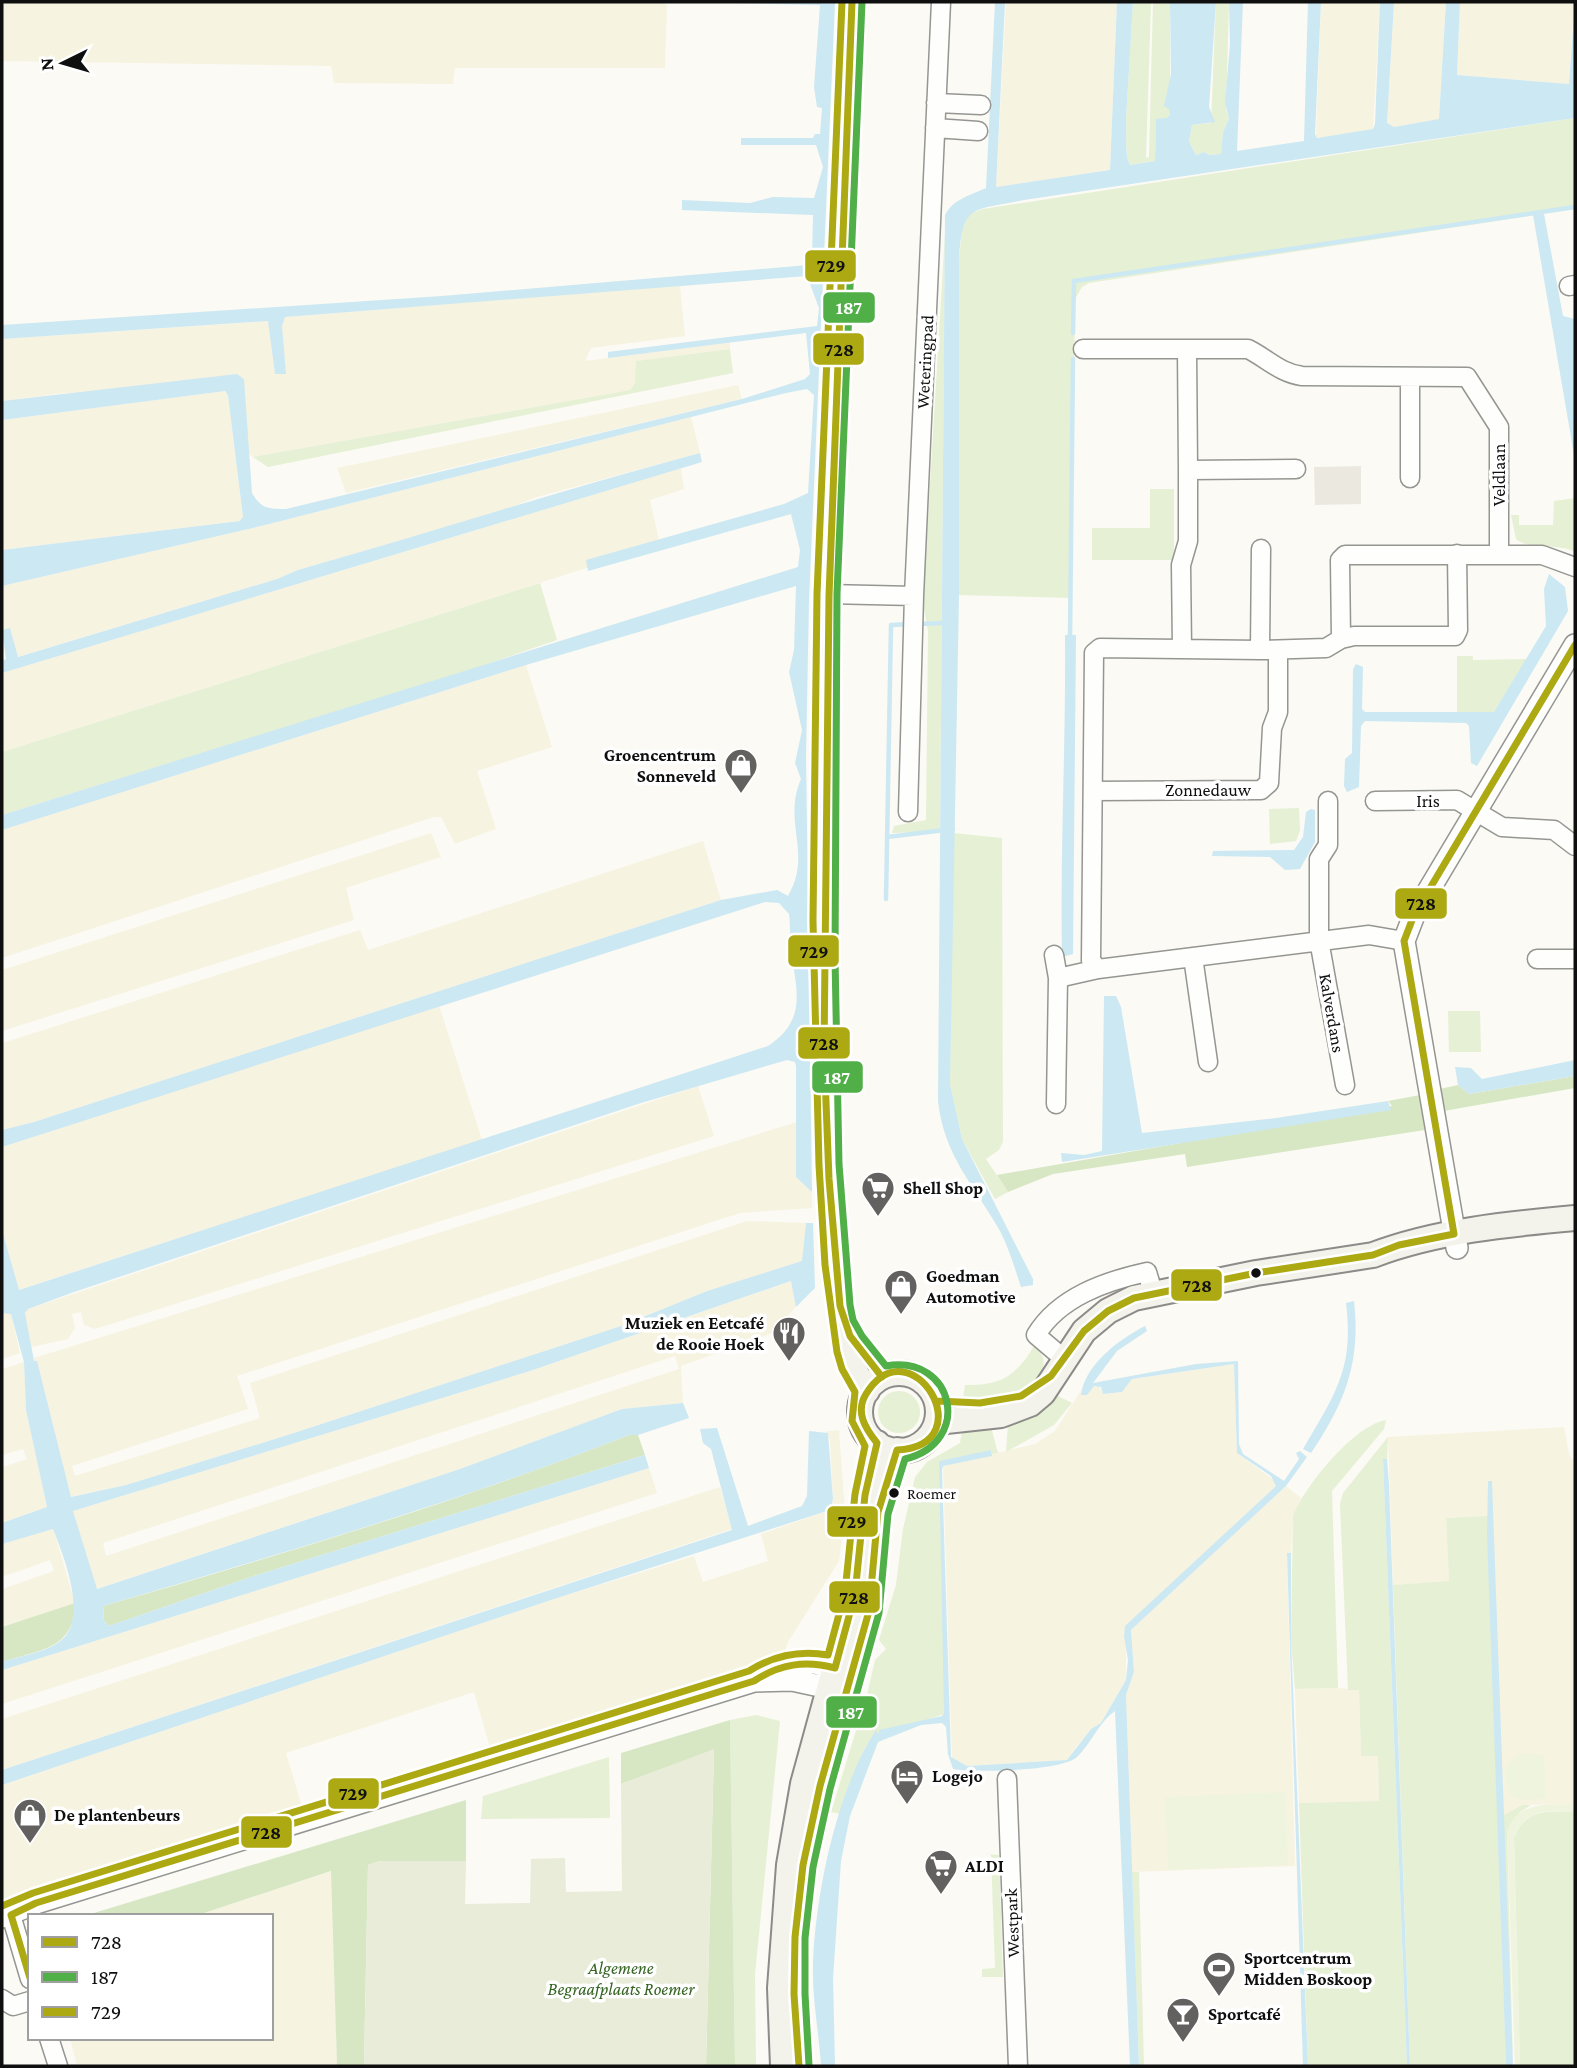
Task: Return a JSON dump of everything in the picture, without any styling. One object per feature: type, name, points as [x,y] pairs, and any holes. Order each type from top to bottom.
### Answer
[{"type":"main road","points":[[852,2],[827,594],[825,998],[832,1214],[843,1324],[874,1384]]},
{"type":"main road","points":[[937,1411],[1001,1415],[1017,1409],[1042,1393],[1057,1367],[1084,1331],[1108,1311],[1153,1292],[1373,1255],[1396,1257],[1455,1241],[1523,1235],[1575,1219]]},
{"type":"main road","points":[[902,1373],[915,1376],[926,1384],[937,1411],[922,1443],[887,1447],[866,1432],[861,1419],[861,1404],[874,1384],[902,1373]]},
{"type":"main road","points":[[799,2066],[794,1994],[795,1949],[803,1864],[855,1594],[863,1507],[887,1447]]},
{"type":"main road","points":[[783,2066],[780,1988],[786,1889],[803,1784],[838,1679]]},
{"type":"street","name":"Weteringpad","points":[[908,812],[912,623],[941,2]]},
{"type":"street","points":[[936,103],[981,105]]},
{"type":"street","points":[[935,128],[978,131]]},
{"type":"street","name":"Veldlaan","points":[[1083,349],[1248,349],[1286,374],[1466,377],[1499,427],[1499,555]]},
{"type":"street","points":[[1182,649],[1181,565],[1188,541],[1187,350]]},
{"type":"street","points":[[1410,377],[1410,478]]},
{"type":"street","points":[[1188,470],[1296,469]]},
{"type":"street","name":"Zonnedauw","points":[[1093,791],[1261,790],[1269,783],[1272,728],[1278,712],[1269,650],[1261,549]]},
{"type":"street","points":[[1098,970],[1091,961],[1094,653],[1100,648],[1326,648],[1341,639],[1455,636],[1458,630],[1457,554]]},
{"type":"street","points":[[1341,639],[1340,560],[1346,555],[1542,555],[1575,567]]},
{"type":"street","points":[[827,594],[914,596]]},
{"type":"street","points":[[1455,1241],[1405,941],[1414,915],[1575,645]]},
{"type":"street","name":"Iris","points":[[1374,801],[1457,800],[1502,827],[1554,830],[1575,846]]},
{"type":"street","name":"Kalverdans","points":[[1328,801],[1328,845],[1319,859],[1319,940],[1345,1085]]},
{"type":"street","points":[[1058,978],[1098,970],[1369,934],[1405,941]]},
{"type":"street","points":[[1054,955],[1058,978],[1056,1104]]},
{"type":"street","points":[[1193,957],[1208,1062]]},
{"type":"street","points":[[1537,959],[1575,960]]},
{"type":"street","points":[[1057,1367],[1036,1335],[1042,1325],[1063,1306],[1093,1288],[1147,1272],[1153,1292]]},
{"type":"street","points":[[28,1974],[6,1916],[36,1903],[754,1681],[767,1670],[794,1663],[815,1662],[838,1679]]},
{"type":"street","name":"Westpark","points":[[1007,1779],[1018,2066]]},
{"type":"street","points":[[2,2000],[13,2006],[28,2002]]},
{"type":"street","points":[[49,2040],[58,2066]]},
{"type":"shaded area","points":[[2,2],[660,2],[667,5],[665,68],[455,68],[453,84],[334,83],[331,66],[2,61]]},
{"type":"shaded area","points":[[1006,2],[1117,2],[1110,170],[996,187]]},
{"type":"shaded area","points":[[1321,2],[1380,2],[1373,129],[1332,138],[1316,137]]},
{"type":"shaded area","points":[[1394,2],[1446,2],[1439,119],[1394,127],[1387,124]]},
{"type":"shaded area","points":[[1460,2],[1574,2],[1569,84],[1457,75]]},
{"type":"shaded area","points":[[680,285],[685,336],[591,348],[585,361],[730,342],[730,349],[637,361],[635,383],[630,390],[253,457],[243,450],[245,390],[64,393],[2,401],[2,339],[269,321],[275,374],[285,374],[282,326],[285,317]]},
{"type":"shaded area","points":[[738,385],[742,399],[346,493],[337,468]]},
{"type":"shaded area","points":[[224,391],[228,395],[243,517],[240,521],[2,550],[2,420]]},
{"type":"shaded area","points":[[691,417],[700,453],[537,497],[499,512],[298,570],[277,579],[17,657],[10,628],[2,630],[2,586],[261,526]]},
{"type":"shaded area","points":[[1361,466],[1361,504],[1315,505],[1314,467]]},
{"type":"shaded area","points":[[681,468],[684,489],[650,500],[660,545],[2,752],[2,673]]},
{"type":"shaded area","points":[[526,665],[552,747],[477,771],[496,829],[455,844],[441,817],[434,817],[2,958],[2,830]]},
{"type":"shaded area","points":[[431,833],[441,857],[346,888],[354,920],[2,1031],[2,970]]},
{"type":"shaded area","points":[[703,841],[721,900],[34,1122],[2,1130],[2,1043],[360,930],[368,950]]},
{"type":"shaded area","points":[[439,1005],[482,1140],[18,1290],[2,1230],[2,1147]]},
{"type":"shaded area","points":[[698,1086],[714,1136],[95,1329],[84,1325],[81,1312],[72,1314],[75,1328],[68,1339],[31,1347],[25,1313],[28,1309]]},
{"type":"shaded area","points":[[797,1122],[796,1177],[812,1192],[812,1208],[740,1213],[237,1376],[248,1409],[72,1466],[75,1476],[260,1418],[250,1383],[747,1221],[806,1223],[803,1261],[707,1291],[621,1326],[291,1434],[126,1485],[70,1497],[68,1495],[34,1358]]},
{"type":"shaded area","points":[[792,1281],[796,1307],[772,1333],[681,1366],[683,1403],[622,1409],[460,1469],[96,1589],[73,1511],[530,1371]],"holes":[[[675,1356],[679,1369],[106,1556],[103,1543]]]},
{"type":"shaded area","points":[[7,1311],[11,1314],[20,1353],[2,1359],[2,1313]]},
{"type":"shaded area","points":[[24,1362],[26,1410],[47,1507],[2,1523],[2,1467],[27,1459],[23,1449],[2,1455],[2,1369]]},
{"type":"shaded area","points":[[1234,1364],[1237,1453],[1275,1481],[1276,1486],[1126,1626],[1126,1680],[1101,1723],[1091,1729],[1073,1751],[1073,1756],[1067,1760],[967,1766],[957,1763],[952,1758],[943,1466],[1035,1444],[1055,1431],[1082,1389],[1081,1393],[1087,1395],[1090,1389],[1098,1385],[1104,1394],[1122,1392],[1132,1379]]},
{"type":"shaded area","points":[[1564,1427],[1569,1454],[1575,1464],[1575,1804],[1522,1805],[1502,1816],[1488,1516],[1446,1518],[1449,1581],[1393,1585],[1388,1437]]},
{"type":"shaded area","points":[[839,1430],[845,1512],[839,1561],[788,1642],[782,1660],[491,1751],[474,1692],[286,1753],[303,1810],[2,1903],[2,1785],[551,1600],[694,1556],[703,1582],[768,1561],[761,1534],[830,1510],[833,1499],[830,1440],[828,1433],[824,1432]]},
{"type":"shaded area","points":[[649,1468],[657,1493],[2,1704],[2,1670]]},
{"type":"shaded area","points":[[1286,1486],[1301,1498],[1293,1516],[1291,1553],[1287,1555],[1295,1866],[1132,1872],[1126,1695],[1134,1672],[1131,1630]]},
{"type":"shaded area","points":[[720,1487],[732,1529],[2,1770],[2,1719]]},
{"type":"shaded area","points":[[53,1528],[75,1603],[2,1627],[2,1589],[54,1571],[50,1560],[2,1577],[2,1544]]},
{"type":"shaded area","points":[[1295,1689],[1359,1690],[1361,1756],[1378,1755],[1379,1801],[1299,1803]]},
{"type":"shaded area","points":[[332,1871],[337,2066],[77,2066],[70,2040],[273,2040],[273,1914],[201,1914]]},
{"type":"green space","points":[[1133,2],[1151,2],[1146,158],[1149,157],[1153,2],[1170,2],[1170,115],[1167,119],[1156,119],[1155,161],[1130,165],[1126,148],[1126,119]]},
{"type":"green space","points":[[1216,2],[1229,2],[1226,110],[1229,119],[1223,132],[1221,154],[1209,155],[1204,152],[1196,155],[1189,142],[1192,125],[1211,123]]},
{"type":"green space","points":[[1575,118],[1575,209],[1089,283],[1082,287],[1075,299],[1071,598],[959,595],[959,262],[962,228],[969,214],[983,209]]},
{"type":"green space","points":[[945,233],[940,831],[892,833],[894,826],[926,820],[928,631],[923,603]]},
{"type":"green space","points":[[730,349],[733,373],[268,467],[253,457],[630,390],[635,383],[636,361]]},
{"type":"green space","points":[[1150,489],[1174,489],[1174,560],[1092,560],[1092,528],[1150,528]]},
{"type":"green space","points":[[1575,498],[1575,552],[1560,547],[1528,545],[1516,539],[1511,515],[1519,515],[1519,525],[1553,525],[1554,501]]},
{"type":"green space","points":[[540,583],[557,640],[461,673],[2,815],[2,752]]},
{"type":"green space","points":[[1457,656],[1473,656],[1473,660],[1527,659],[1494,712],[1457,712]]},
{"type":"green space","points":[[1299,808],[1300,831],[1296,841],[1270,844],[1269,809]]},
{"type":"green space","points":[[953,833],[1002,838],[1003,1142],[999,1150],[986,1159],[1008,1192],[995,1199],[962,1139],[950,1084]]},
{"type":"green space","points":[[1448,1011],[1480,1011],[1481,1052],[1449,1052]]},
{"type":"green space","points":[[1575,1076],[1575,1088],[1438,1112],[1435,1090],[1458,1085],[1469,1094]]},
{"type":"green space","points":[[1420,1095],[1425,1130],[1187,1167],[1185,1154],[1053,1174],[1008,1192],[997,1175],[1392,1106],[1388,1101]]},
{"type":"green space","points":[[1034,1346],[1041,1353],[1043,1367],[1029,1386],[1002,1397],[963,1398],[965,1385],[988,1384],[1006,1377],[1021,1365]]},
{"type":"green space","points":[[899,1391],[914,1397],[920,1412],[914,1427],[899,1433],[884,1427],[878,1412],[884,1397]]},
{"type":"green space","points":[[1056,1395],[1072,1403],[1054,1425],[1006,1452],[1008,1423]]},
{"type":"green space","points":[[1386,1420],[1384,1429],[1332,1491],[1338,1688],[1295,1689],[1291,1638],[1293,1516],[1308,1489],[1345,1445],[1359,1433]]},
{"type":"green space","points":[[963,1424],[991,1427],[998,1453],[992,1454],[991,1451],[939,1461],[945,1654],[944,1714],[880,1735],[876,1731],[864,1750],[840,1814],[831,1812],[875,1660],[886,1649],[879,1640],[896,1585],[903,1529],[915,1477],[927,1462],[960,1443]]},
{"type":"green space","points":[[629,1435],[638,1435],[645,1455],[257,1575],[109,1626],[104,1621],[103,1606],[434,1505]]},
{"type":"green space","points":[[1388,1437],[1387,1459],[1383,1459],[1407,2066],[1308,2066],[1299,1803],[1379,1801],[1378,1756],[1361,1756],[1359,1690],[1348,1690],[1340,1504],[1343,1493]]},
{"type":"green space","points":[[1488,1516],[1506,2066],[1410,2066],[1393,1585],[1449,1581],[1446,1518]]},
{"type":"green space","points":[[75,1603],[69,1630],[61,1639],[52,1646],[2,1662],[2,1627]]},
{"type":"green space","points":[[756,1715],[780,1721],[755,1975],[756,2066],[735,2066],[730,1720]]},
{"type":"green space","points":[[730,1720],[735,2066],[706,2066],[714,1750],[621,1784],[621,1753]]},
{"type":"green space","name":"Algemene Begraafplaats Roemer","points":[[714,1749],[706,2066],[364,2066],[368,1865],[380,1861],[466,1861],[465,1904],[530,1903],[531,1859],[565,1858],[566,1892],[622,1891],[621,1784]]},
{"type":"green space","points":[[1519,1754],[1544,1756],[1546,1799],[1519,1799],[1510,1794],[1508,1788],[1505,1768]]},
{"type":"green space","points":[[609,1757],[610,1818],[481,1819],[483,1796]]},
{"type":"green space","points":[[1286,1792],[1288,1865],[1168,1870],[1165,1797]]},
{"type":"green space","points":[[466,1800],[466,1861],[380,1861],[368,1865],[364,2066],[337,2066],[331,1871],[201,1914],[91,1914]]},
{"type":"green space","points":[[1575,1804],[1575,1811],[1546,1812],[1531,1816],[1519,1828],[1514,1838],[1520,2066],[1515,2066],[1507,1832],[1518,1814],[1526,1809],[1544,1805]]},
{"type":"green space","points":[[1522,1805],[1531,1805],[1520,1812],[1507,1832],[1513,2066],[1502,1816]]},
{"type":"green space","points":[[1575,1811],[1575,2066],[1520,2066],[1514,1838],[1519,1828],[1531,1816],[1546,1812]]},
{"type":"green space","points":[[991,1854],[999,1855],[1003,1977],[982,1977],[982,1969],[995,1968]]},
{"type":"green space","points":[[1132,1872],[1139,1872],[1144,2066],[1139,2066]]},
{"type":"water","points":[[691,2],[835,2],[809,600],[806,756],[812,1192],[796,1177],[796,1066],[795,1062],[787,1060],[641,1103],[74,1292],[28,1309],[25,1313],[34,1361],[37,1361],[71,1497],[126,1485],[291,1434],[621,1326],[707,1291],[802,1261],[806,1223],[813,1223],[815,1288],[796,1307],[791,1281],[530,1371],[73,1511],[97,1589],[460,1469],[622,1409],[683,1403],[689,1418],[638,1435],[629,1435],[500,1483],[368,1526],[103,1606],[104,1621],[109,1626],[257,1575],[645,1455],[649,1468],[2,1670],[2,1662],[39,1652],[59,1642],[68,1632],[73,1619],[74,1604],[68,1572],[53,1529],[2,1544],[2,1523],[47,1507],[26,1410],[24,1362],[11,1314],[2,1313],[2,1230],[19,1290],[768,1046],[789,1026],[796,1004],[789,914],[779,903],[765,902],[2,1147],[2,1130],[34,1122],[721,900],[777,890],[788,896],[798,866],[794,810],[801,779],[795,763],[802,730],[789,672],[794,650],[796,586],[526,665],[2,830],[2,815],[798,567],[800,550],[791,514],[588,571],[586,560],[784,504],[808,493],[814,395],[807,389],[786,393],[261,526],[2,586],[2,550],[240,521],[243,517],[228,395],[225,391],[2,420],[2,401],[237,374],[244,379],[252,493],[266,507],[286,509],[742,399],[805,379],[810,374],[806,333],[608,358],[608,352],[817,326],[819,308],[807,276],[285,317],[282,326],[286,374],[275,374],[268,321],[2,339],[2,325],[442,296],[808,265],[812,259],[813,215],[682,210],[682,200],[750,203],[773,197],[814,198],[823,167],[816,145],[741,145],[741,138],[813,138],[815,134],[820,134],[822,108],[817,107],[814,87],[820,5]]},
{"type":"water","points":[[995,2],[1005,2],[996,187],[1110,170],[1117,2],[1133,2],[1126,119],[1126,149],[1130,165],[1155,161],[1156,119],[1170,115],[1169,109],[1164,106],[1171,74],[1170,2],[1216,2],[1209,107],[1215,122],[1192,125],[1189,142],[1196,155],[1204,152],[1209,155],[1221,154],[1223,132],[1229,119],[1225,103],[1230,44],[1229,2],[1243,2],[1237,151],[1304,141],[1308,2],[1321,2],[1315,134],[1317,138],[1373,129],[1380,2],[1394,2],[1387,123],[1394,127],[1439,119],[1446,2],[1460,2],[1457,75],[1569,84],[1575,2],[1575,118],[1024,200],[981,209],[967,219],[960,243],[959,262],[959,595],[950,1084],[962,1139],[1033,1279],[1033,1285],[1021,1287],[1000,1231],[953,1154],[941,1120],[938,1101],[945,215],[958,201],[986,188]]},
{"type":"water","points":[[1544,214],[1563,316],[1575,319],[1575,461],[1533,215]]},
{"type":"water","points":[[700,453],[702,462],[2,673],[2,661],[6,659],[2,630],[10,628],[18,657],[277,579],[298,570]]},
{"type":"water","points":[[1549,574],[1565,587],[1568,611],[1477,766],[1471,763],[1469,726],[1466,723],[1365,721],[1361,726],[1359,787],[1347,792],[1344,786],[1345,759],[1352,753],[1353,669],[1356,664],[1363,667],[1362,709],[1365,712],[1494,712],[1546,626],[1544,589]]},
{"type":"water","points":[[1065,635],[1076,635],[1073,954],[1062,957],[1065,715]]},
{"type":"water","points":[[1315,810],[1315,842],[1300,869],[1285,870],[1270,857],[1212,856],[1213,851],[1294,850],[1303,837],[1306,812]]},
{"type":"water","points":[[1104,996],[1116,996],[1121,1007],[1142,1133],[1276,1118],[1388,1101],[1391,1110],[1062,1162],[1061,1153],[1084,1155],[1102,1151]]},
{"type":"water","points":[[1575,1060],[1575,1076],[1469,1094],[1458,1085],[1455,1067],[1471,1068],[1482,1079]]},
{"type":"water","points":[[1354,1301],[1355,1343],[1348,1381],[1333,1417],[1311,1453],[1303,1449],[1325,1412],[1340,1379],[1347,1345],[1346,1303]]},
{"type":"water","points":[[1145,1326],[1147,1331],[1117,1351],[1093,1383],[1196,1364],[1238,1361],[1239,1444],[1243,1454],[1284,1481],[1299,1459],[1296,1453],[1300,1451],[1307,1457],[1286,1486],[1131,1630],[1134,1672],[1126,1695],[1139,2066],[1130,2066],[1115,1711],[1104,1721],[1077,1757],[1068,1762],[1037,1768],[998,1771],[953,1769],[948,1754],[946,1727],[942,1723],[921,1725],[878,1742],[850,1816],[841,1861],[833,1978],[835,2066],[821,2066],[813,1965],[818,1907],[839,1812],[862,1754],[876,1730],[879,1734],[879,1730],[942,1716],[944,1713],[939,1461],[991,1450],[992,1456],[943,1466],[942,1470],[951,1757],[967,1766],[1067,1760],[1091,1729],[1101,1723],[1126,1680],[1128,1660],[1125,1626],[1276,1486],[1271,1476],[1237,1453],[1234,1364],[1132,1379],[1122,1392],[1103,1394],[1101,1387],[1094,1386],[1087,1395],[1081,1395],[1096,1363],[1115,1345]]},
{"type":"water","points":[[717,1428],[748,1526],[802,1506],[807,1496],[809,1431],[828,1433],[833,1499],[830,1510],[551,1600],[2,1785],[2,1770],[732,1530],[711,1449],[703,1443],[700,1429]]},
{"type":"water","points":[[1383,1459],[1387,1459],[1389,1485],[1410,2066],[1407,2066]]},
{"type":"water","points":[[1488,1481],[1492,1481],[1513,2066],[1506,2066],[1487,1535]]},
{"type":"water","points":[[1287,1553],[1291,1553],[1291,1638],[1308,2066],[1303,2066]]},
{"type":"waterway","points":[[1073,333],[1074,281],[1575,207]]},
{"type":"waterway","points":[[1070,638],[1073,359]]},
{"type":"waterway","points":[[919,624],[943,623]]},
{"type":"waterway","points":[[886,899],[891,625],[911,624]]},
{"type":"waterway","points":[[887,837],[953,829]]},
{"type":"transit line","name":"729","points":[[2,1906],[33,1893],[749,1671],[777,1658],[807,1653],[828,1655],[845,1592],[855,1494],[865,1446],[852,1421],[855,1392],[842,1369],[837,1352],[825,1265],[819,1165],[813,921],[817,594],[842,2]]},
{"type":"transit line","name":"728","points":[[852,2],[829,596],[824,1051],[829,1179],[840,1306],[850,1336],[882,1377]]},
{"type":"transit line","name":"187","points":[[809,2065],[805,1938],[813,1867],[830,1789],[879,1613],[888,1514],[905,1459],[927,1450],[940,1436],[947,1419],[947,1402],[940,1386],[928,1373],[909,1366],[886,1366],[853,1320],[839,1164],[835,958],[837,594],[862,2]]},
{"type":"transit line","name":"728","points":[[937,1401],[980,1403],[1021,1396],[1051,1376],[1084,1331],[1108,1311],[1134,1298],[1256,1273],[1373,1255],[1399,1245],[1454,1234],[1404,941],[1414,915],[1575,645]]},
{"type":"transit line","name":"728","points":[[28,1971],[11,1915],[36,1903],[754,1681],[783,1667],[813,1664],[835,1668],[855,1594],[865,1495],[877,1443],[863,1420],[861,1407],[866,1394],[884,1376],[902,1372],[919,1379],[931,1393],[938,1411],[936,1429],[923,1443],[897,1450],[878,1512],[869,1611],[820,1786],[803,1865],[795,1937],[794,1994],[799,2066]]},
{"type":"place","name":"Groencentrum Sonneveld","points":[[741,795]]},
{"type":"place","name":"Shell Shop","points":[[878,1218]]},
{"type":"place","name":"Goedman Automotive","points":[[901,1316]]},
{"type":"place","name":"Muziek en Eetcafé de Rooie Hoek","points":[[789,1363]]},
{"type":"place","name":"Roemer","points":[[894,1493]]},
{"type":"place","name":"Logejo","points":[[907,1806]]},
{"type":"place","name":"De plantenbeurs","points":[[30,1845]]},
{"type":"place","name":"ALDI","points":[[941,1896]]},
{"type":"place","name":"Sportcentrum Midden Boskoop","points":[[1219,1998]]},
{"type":"place","name":"Sportcafé","points":[[1183,2044]]}]
